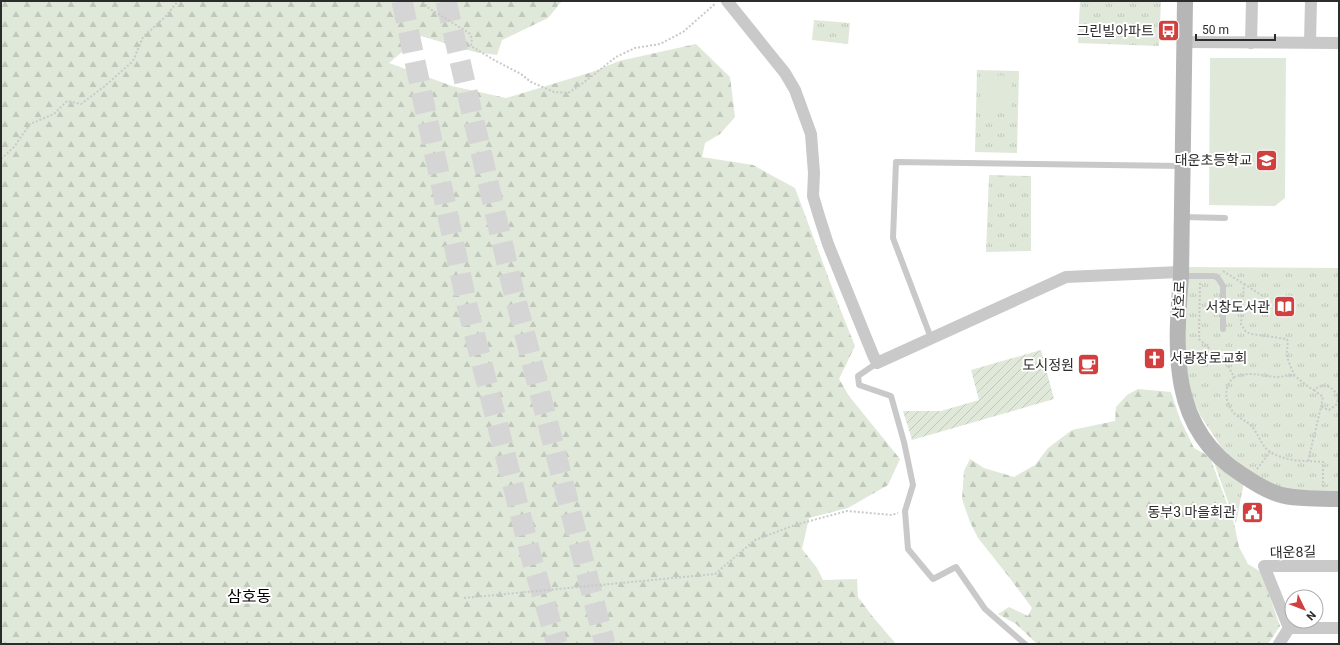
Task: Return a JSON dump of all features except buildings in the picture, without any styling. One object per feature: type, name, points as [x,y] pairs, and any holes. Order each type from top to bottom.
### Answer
[{"type":"street","points":[[727,1],[785,73],[796,90],[811,134],[814,173],[813,196],[831,252],[877,362],[1066,277],[1180,274]]},
{"type":"street","name":"삼호로","points":[[1185,1],[1180,274],[1177,321],[1180,383],[1188,411],[1202,438],[1234,470],[1249,480],[1262,488],[1279,495],[1297,498],[1331,499]]},
{"type":"street","points":[[1251,43],[1252,1]]},
{"type":"street","points":[[1310,42],[1311,1]]},
{"type":"street","points":[[1184,42],[1339,43]]},
{"type":"street","name":"대운8길","points":[[1284,616],[1264,566],[1339,566]]},
{"type":"street","points":[[1324,628],[1339,628]]},
{"type":"street","points":[[1279,644],[1288,629]]},
{"type":"lane","points":[[931,338],[893,238],[896,162],[1182,166]]},
{"type":"lane","points":[[1181,217],[1224,218]]},
{"type":"lane","points":[[1180,274],[1214,276],[1218,278],[1224,286],[1223,329]]},
{"type":"lane","points":[[877,362],[858,376],[859,385],[891,396],[904,442],[913,485],[905,511],[908,549],[933,579],[956,567],[985,609],[1025,644]]},
{"type":"path","points":[[1,159],[14,147],[30,124],[54,114],[67,101],[81,104],[105,86],[133,61],[143,37],[178,1]]},
{"type":"path","points":[[423,1],[427,7],[469,33],[472,38],[471,46],[521,74],[530,82],[554,92],[568,92],[583,83],[616,57],[635,48],[660,44],[682,32],[718,1]]},
{"type":"path","points":[[1223,270],[1263,296]]},
{"type":"path","points":[[1200,276],[1198,339],[1228,366],[1234,377]]},
{"type":"path","points":[[1244,284],[1241,324],[1243,328],[1251,334],[1287,339],[1289,344],[1286,353],[1295,376],[1323,397],[1308,461]]},
{"type":"path","points":[[1295,376],[1287,375],[1280,377],[1253,373],[1243,374],[1234,377],[1227,386],[1226,398],[1228,404],[1236,415],[1248,422],[1254,429],[1266,450],[1294,461],[1323,462],[1331,499]]},
{"type":"path","points":[[1314,390],[1322,385],[1329,386],[1336,392],[1338,399],[1337,404],[1330,410],[1321,407]]},
{"type":"path","points":[[1249,480],[1270,452]]},
{"type":"path","points":[[464,598],[715,574],[755,540],[795,525],[847,511],[892,515],[905,511]]},
{"type":"green space","points":[[1,1],[562,1],[548,18],[502,40],[497,55],[475,52],[421,36],[389,63],[452,86],[506,98],[592,72],[619,61],[696,44],[730,77],[735,117],[720,134],[705,143],[702,157],[753,165],[795,188],[855,346],[839,379],[849,396],[900,459],[888,485],[848,508],[809,518],[802,549],[817,568],[823,580],[857,579],[858,597],[896,644],[1,644]]},
{"type":"green space","points":[[1080,1],[1161,1],[1159,46],[1078,43]]},
{"type":"green space","points":[[814,20],[850,23],[848,44],[812,40]]},
{"type":"green space","points":[[1210,58],[1286,58],[1285,198],[1275,206],[1209,205]]},
{"type":"green space","points":[[977,70],[1019,71],[1017,153],[975,152]]},
{"type":"green space","points":[[982,75],[1012,76],[1011,113],[981,113]]},
{"type":"green space","points":[[989,175],[1031,176],[1031,251],[986,252]]},
{"type":"green space","points":[[1187,267],[1339,268],[1339,492],[1287,490],[1264,481],[1243,467],[1222,448],[1200,415],[1189,391],[1184,356]]},
{"type":"green space","points":[[1041,350],[1054,399],[912,440],[903,411],[941,411],[979,400],[971,370]]},
{"type":"green space","points":[[1138,389],[1171,392],[1180,419],[1194,448],[1210,457],[1234,523],[1239,547],[1248,564],[1261,572],[1280,626],[1268,644],[1037,644],[1016,624],[998,614],[1009,607],[1028,616],[1032,608],[978,538],[970,522],[962,499],[964,471],[970,459],[984,468],[1014,477],[1035,465],[1048,448],[1072,430],[1115,421],[1116,407],[1127,395]]},
{"type":"green space","points":[[1212,457],[1244,482],[1236,524]]},
{"type":"tunnel","points":[[402,1],[467,305],[532,560],[557,644]]},
{"type":"tunnel","points":[[446,1],[512,285],[605,644]]},
{"type":"place","name":"그린빌아파트","points":[[1169,31]]},
{"type":"place","name":"대운초등학교","points":[[1267,160]]},
{"type":"place","name":"서창도서관","points":[[1285,307]]},
{"type":"place","name":"서광장로교회","points":[[1155,358]]},
{"type":"place","name":"도시정원","points":[[1089,365]]},
{"type":"place","name":"동부3 마을회관","points":[[1252,512]]},
{"type":"district","name":"삼호동","points":[[249,596]]}]
